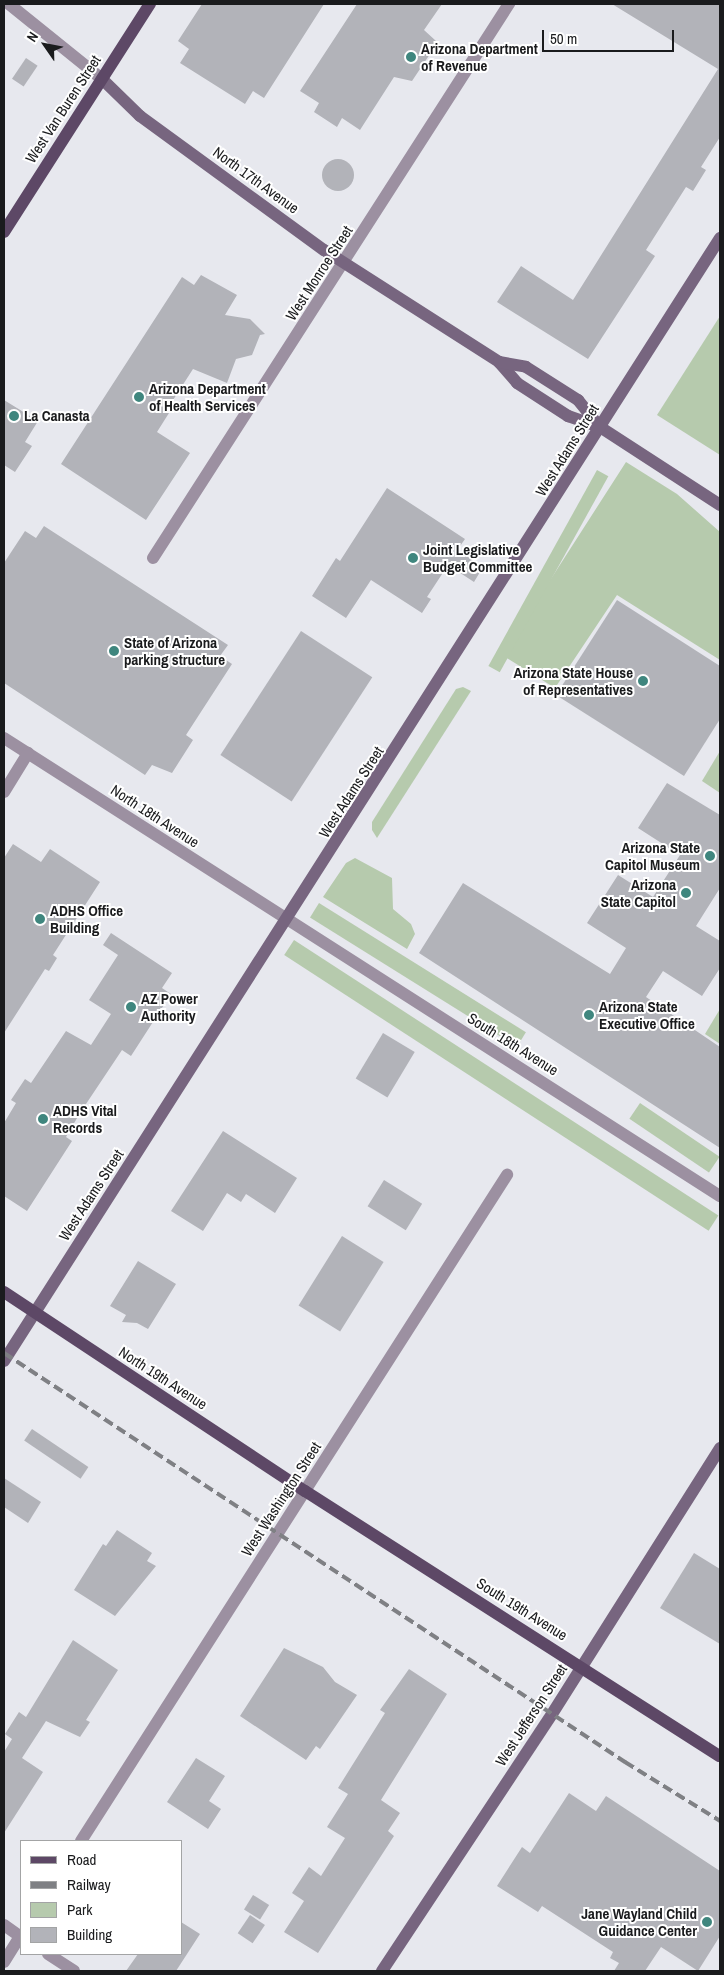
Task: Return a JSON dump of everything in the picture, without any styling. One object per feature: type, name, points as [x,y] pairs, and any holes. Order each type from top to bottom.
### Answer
[{"type":"main road","name":"West Van Buren Street","points":[[4,232],[150,4]]},
{"type":"main road","name":"North 17th Avenue","points":[[102,79],[140,116],[345,263],[499,362],[517,383],[568,416],[600,427],[720,505]]},
{"type":"main road","name":"West Adams Street","points":[[4,1361],[288,920],[720,238]]},
{"type":"main road","name":"North 17th Avenue","points":[[499,362],[526,366],[578,400],[600,427]]},
{"type":"main road","name":"North 19th Avenue","points":[[4,1292],[305,1491]]},
{"type":"main road","name":"West Jefferson Street","points":[[382,1971],[581,1666],[720,1448]]},
{"type":"main road","name":"South 19th Avenue","points":[[305,1491],[720,1756]]},
{"type":"street","name":"North 17th Avenue","points":[[9,4],[102,79]]},
{"type":"street","name":"West Monroe Street","points":[[153,558],[345,263],[509,4]]},
{"type":"street","name":"North 18th Avenue","points":[[4,738],[288,920]]},
{"type":"street","points":[[4,792],[28,753]]},
{"type":"street","name":"South 18th Avenue","points":[[288,920],[720,1196]]},
{"type":"street","name":"West Washington Street","points":[[82,1840],[507,1175]]},
{"type":"street","points":[[4,1926],[20,1935]]},
{"type":"street","points":[[4,1962],[20,1938]]},
{"type":"street","points":[[50,1955],[74,1971]]},
{"type":"green space","points":[[720,316],[720,455],[657,415]]},
{"type":"green space","points":[[626,462],[677,494],[720,532],[720,660],[617,595],[555,688],[502,655]]},
{"type":"green space","points":[[597,470],[608,476],[500,672],[488,666]]},
{"type":"green space","points":[[463,687],[471,691],[377,838],[372,830],[372,822],[456,689]]},
{"type":"green space","points":[[720,751],[720,793],[702,781]]},
{"type":"green space","points":[[355,858],[392,878],[393,909],[411,924],[415,934],[407,949],[323,897],[346,863]]},
{"type":"green space","points":[[319,903],[526,1032],[517,1047],[310,917]]},
{"type":"green space","points":[[294,940],[718,1216],[709,1231],[284,955]]},
{"type":"green space","points":[[720,1009],[720,1044],[705,1034]]},
{"type":"green space","points":[[640,1103],[720,1157],[709,1172],[629,1119]]},
{"type":"building","points":[[202,4],[324,4],[264,98],[253,91],[245,104],[180,63],[189,49],[178,41]]},
{"type":"building","points":[[357,4],[442,4],[424,30],[436,41],[434,48],[412,81],[394,77],[360,130],[342,118],[337,127],[314,112],[319,103],[300,91]]},
{"type":"building","points":[[612,4],[720,4],[720,137],[701,167],[706,170],[693,191],[686,187],[646,250],[655,256],[588,359],[497,302],[521,266],[573,300],[718,69]]},
{"type":"building","points":[[26,58],[38,66],[24,87],[12,79]]},
{"type":"building","points":[[338,159],[349,164],[354,175],[349,186],[338,191],[327,186],[322,175],[327,164]]},
{"type":"building","name":"Arizona Department of Health Services","points":[[201,275],[237,295],[225,315],[250,319],[265,334],[260,335],[252,355],[236,359],[227,383],[193,369],[166,411],[169,413],[157,432],[190,453],[146,520],[61,464],[182,277],[194,285]]},
{"type":"building","points":[[4,400],[38,421],[25,442],[32,446],[15,472],[4,465]]},
{"type":"building","name":"Joint Legislative Budget Committee","points":[[387,488],[465,539],[458,549],[483,567],[474,582],[448,565],[427,597],[431,599],[422,613],[371,580],[346,618],[312,596],[336,558],[340,561]]},
{"type":"building","name":"State of Arizona parking structure","points":[[44,526],[228,645],[220,656],[232,664],[186,735],[193,740],[172,773],[152,765],[145,775],[4,683],[4,563],[25,531],[36,538]]},
{"type":"building","name":"Arizona State House of Representatives","points":[[617,600],[720,666],[720,719],[684,776],[556,695]]},
{"type":"building","points":[[301,631],[372,677],[292,801],[220,755]]},
{"type":"building","name":"Arizona State Executive Office","points":[[667,783],[720,815],[720,888],[696,926],[720,941],[720,968],[702,996],[663,971],[646,997],[720,1047],[720,1148],[419,953],[463,883],[610,974],[626,948],[587,923],[618,875],[653,897],[680,855],[638,828]]},
{"type":"building","name":"ADHS Office Building","points":[[13,844],[41,862],[50,849],[100,882],[53,955],[57,958],[49,971],[45,969],[4,1033],[4,858]]},
{"type":"building","name":"ADHS Vital Records","points":[[111,933],[172,973],[162,988],[171,994],[131,1056],[122,1050],[80,1113],[66,1137],[72,1141],[27,1211],[4,1196],[4,1123],[16,1103],[11,1100],[25,1079],[31,1083],[66,1031],[91,1045],[111,1014],[89,1000],[118,955],[103,945]]},
{"type":"building","points":[[383,1033],[415,1052],[387,1097],[356,1078]]},
{"type":"building","points":[[223,1131],[297,1178],[275,1213],[246,1194],[241,1202],[227,1193],[203,1231],[171,1211]]},
{"type":"building","points":[[384,1180],[422,1204],[406,1230],[368,1206]]},
{"type":"building","points":[[342,1236],[384,1262],[340,1332],[299,1306]]},
{"type":"building","points":[[138,1261],[176,1284],[148,1329],[137,1323],[122,1322],[126,1315],[110,1306]]},
{"type":"building","points":[[32,1429],[88,1467],[81,1479],[24,1441]]},
{"type":"building","points":[[4,1478],[41,1502],[28,1523],[4,1507]]},
{"type":"building","points":[[117,1530],[152,1553],[147,1561],[156,1566],[115,1616],[74,1590],[103,1544],[106,1546]]},
{"type":"building","points":[[694,1553],[720,1569],[720,1644],[660,1608]]},
{"type":"building","points":[[73,1640],[118,1670],[86,1720],[90,1722],[80,1737],[46,1721],[22,1758],[43,1772],[4,1833],[4,1752],[12,1739],[5,1734],[19,1712],[26,1717]]},
{"type":"building","points":[[284,1648],[323,1667],[335,1682],[357,1695],[320,1749],[316,1746],[306,1760],[240,1716]]},
{"type":"building","points":[[409,1669],[447,1694],[381,1800],[400,1813],[388,1831],[394,1836],[318,1953],[284,1932],[304,1901],[292,1893],[309,1867],[321,1876],[345,1838],[327,1827],[348,1794],[338,1788],[385,1713],[380,1710]]},
{"type":"building","points":[[196,1758],[225,1776],[209,1801],[221,1809],[208,1829],[167,1802]]},
{"type":"building","points":[[569,1793],[596,1811],[606,1796],[720,1871],[720,1936],[698,1971],[661,1947],[645,1971],[614,1971],[619,1963],[610,1958],[613,1952],[542,1906],[538,1912],[497,1886],[522,1847],[530,1853]]},
{"type":"building","points":[[253,1895],[269,1905],[260,1919],[244,1909]]},
{"type":"building","points":[[250,1915],[265,1925],[253,1943],[238,1933]]},
{"type":"building","points":[[182,1923],[200,1934],[176,1971],[126,1971],[137,1955],[182,1955]]},
{"type":"railway","points":[[4,1353],[625,1762],[720,1821]]},
{"type":"place","name":"Arizona Department of Revenue","points":[[411,57]]},
{"type":"place","name":"Arizona Department of Health Services","points":[[139,397]]},
{"type":"place","name":"La Canasta","points":[[14,416]]},
{"type":"place","name":"Joint Legislative Budget Committee","points":[[413,558]]},
{"type":"place","name":"State of Arizona parking structure","points":[[114,651]]},
{"type":"place","name":"Arizona State House of Representatives","points":[[643,681]]},
{"type":"place","name":"Arizona State Capitol Museum","points":[[710,856]]},
{"type":"place","name":"Arizona State Capitol","points":[[686,893]]},
{"type":"place","name":"ADHS Office Building","points":[[40,919]]},
{"type":"place","name":"AZ Power Authority","points":[[131,1007]]},
{"type":"place","name":"Arizona State Executive Office","points":[[589,1015]]},
{"type":"place","name":"ADHS Vital Records","points":[[43,1119]]},
{"type":"place","name":"Jane Wayland Child Guidance Center","points":[[707,1922]]}]
